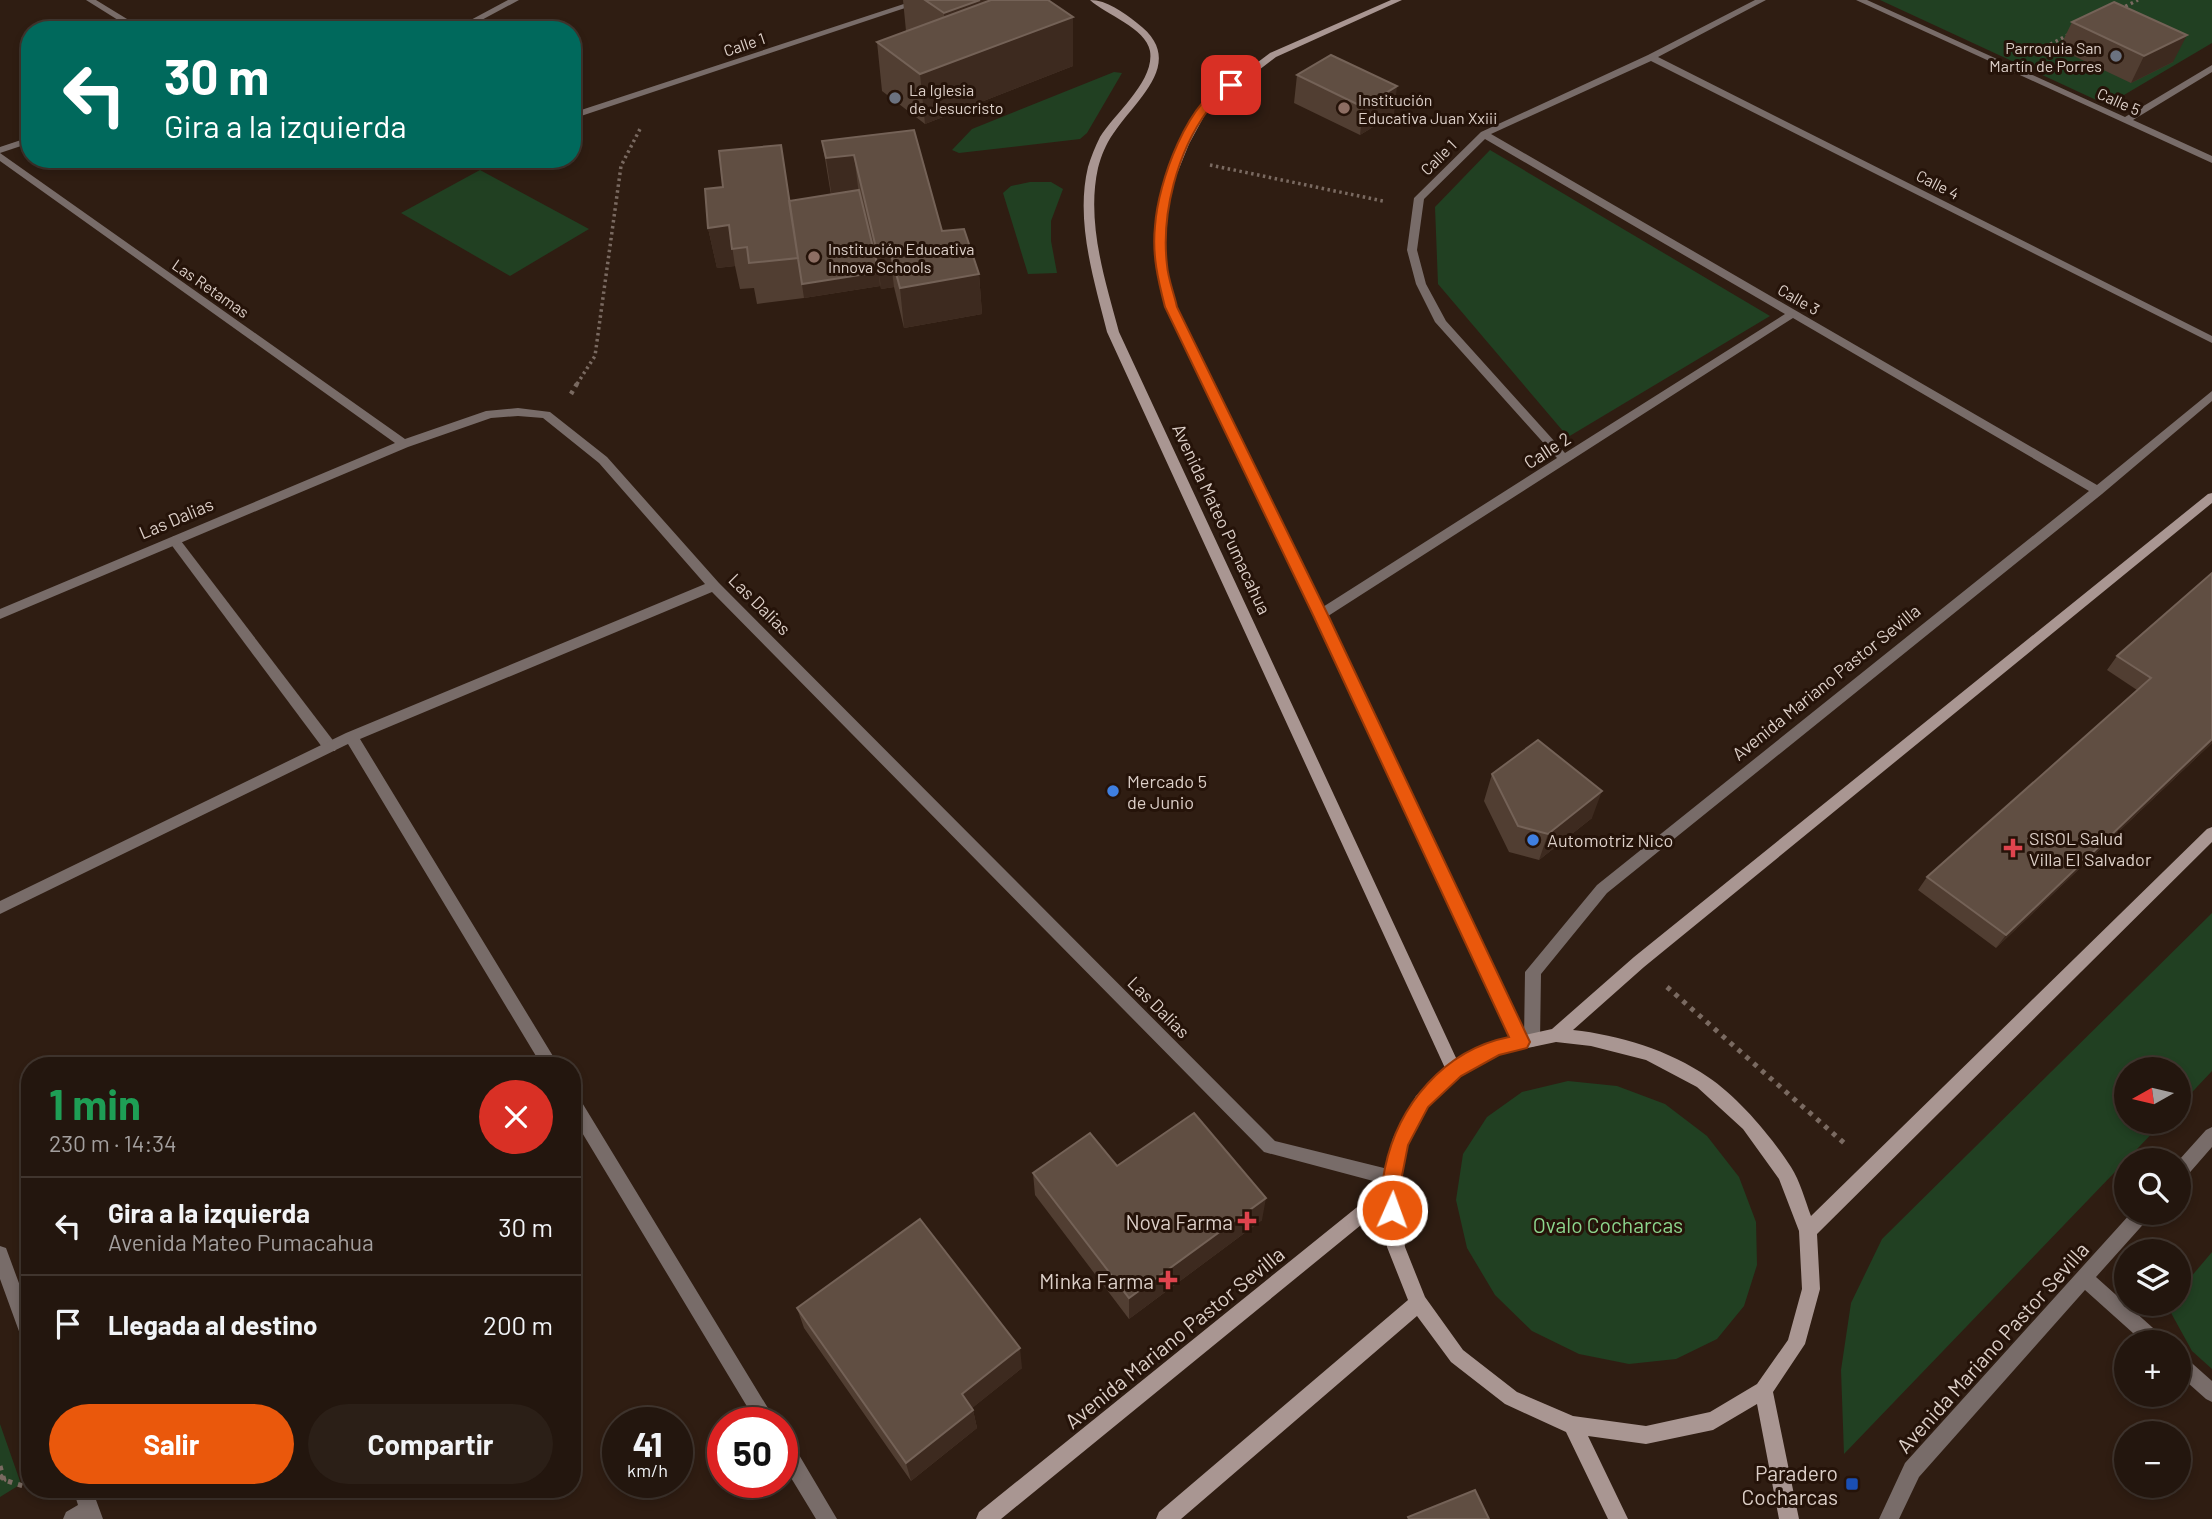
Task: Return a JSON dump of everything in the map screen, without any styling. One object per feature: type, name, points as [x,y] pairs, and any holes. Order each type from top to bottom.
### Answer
[{"type":"street","points":[[90,0],[126,21]]},
{"type":"street","points":[[474,21],[515,0]]},
{"type":"street","name":"Calle 1","points":[[581,113],[925,0]]},
{"type":"street","points":[[1398,0],[1273,55],[1204,107],[1169,181],[1160,225],[1161,266],[1171,307],[1526,1041]]},
{"type":"street","name":"Calle 1","points":[[1565,460],[1441,322],[1421,284],[1412,250],[1419,198],[1484,134],[1651,57],[1762,0]]},
{"type":"street","name":"Calle 5","points":[[1860,0],[2212,160]]},
{"type":"street","name":"Avenida Mateo Pumacahua","points":[[1098,1],[1142,31],[1154,47],[1155,59],[1148,77],[1130,107],[1100,146],[1089,197],[1094,255],[1113,332],[1454,1070]]},
{"type":"street","name":"Calle 4","points":[[1651,57],[2212,340]]},
{"type":"street","points":[[2125,121],[2212,68]]},
{"type":"street","name":"Calle 3","points":[[1484,134],[2098,491]]},
{"type":"street","points":[[0,150],[21,143]]},
{"type":"street","name":"Las Retamas","points":[[0,156],[404,444]]},
{"type":"street","name":"Calle 2","points":[[1320,615],[1793,314]]},
{"type":"street","name":"Avenida Mariano Pastor Sevilla","points":[[1526,1041],[1533,972],[1602,889],[2098,491],[2212,395]]},
{"type":"street","name":"Las Dalias","points":[[3,608],[404,444],[490,414],[505,412],[546,415],[603,460],[714,586],[1270,1147],[1391,1184]]},
{"type":"street","points":[[1556,1035],[1639,962],[2212,497]]},
{"type":"street","points":[[174,540],[330,747]]},
{"type":"street","points":[[0,908],[351,737],[714,586]]},
{"type":"street","points":[[351,737],[546,1057]]},
{"type":"street","points":[[1808,1231],[2212,833]]},
{"type":"street","points":[[1556,1035],[1591,1039],[1649,1055],[1703,1082],[1749,1124],[1786,1174],[1808,1231],[1811,1289],[1796,1344],[1763,1390],[1713,1421],[1646,1435],[1573,1425],[1511,1398],[1457,1356],[1418,1303],[1396,1247],[1391,1184],[1399,1143],[1422,1101],[1454,1070],[1496,1048],[1526,1041],[1556,1035]]},
{"type":"street","points":[[581,1116],[758,1407]]},
{"type":"street","points":[[2191,1159],[2212,1135]]},
{"type":"street","name":"Avenida Mariano Pastor Sevilla","points":[[986,1519],[1391,1184]]},
{"type":"street","name":"Avenida Mariano Pastor Sevilla","points":[[1889,1519],[1913,1470],[2131,1225]]},
{"type":"street","points":[[0,1254],[21,1314]]},
{"type":"street","points":[[2084,1278],[2142,1330]]},
{"type":"street","points":[[1166,1519],[1418,1303]]},
{"type":"street","points":[[2191,1374],[2212,1393]]},
{"type":"street","points":[[1763,1390],[1789,1519]]},
{"type":"street","points":[[1573,1425],[1618,1519]]},
{"type":"street","points":[[798,1471],[827,1519]]},
{"type":"street","points":[[83,1498],[85,1516]]},
{"type":"path","points":[[2113,13],[2138,0]]},
{"type":"path","points":[[2038,51],[2076,32]]},
{"type":"path","points":[[554,422],[595,356],[621,166],[632,141],[679,83]]},
{"type":"path","points":[[1178,159],[1417,208]]},
{"type":"path","points":[[1639,962],[1871,1168]]},
{"type":"path","points":[[0,1466],[2,1479],[21,1486]]},
{"type":"green space","points":[[1880,0],[2212,0],[2212,43],[2107,105]]},
{"type":"green space","points":[[1114,72],[1122,73],[1087,133],[1080,139],[959,153],[952,150],[972,129]]},
{"type":"green space","points":[[1490,150],[1770,316],[1568,437],[1438,284],[1435,207]]},
{"type":"green space","points":[[480,170],[589,229],[510,276],[401,213]]},
{"type":"green space","points":[[1051,182],[1063,189],[1051,221],[1051,241],[1057,273],[1028,274],[1003,193],[1011,186]]},
{"type":"green space","points":[[2212,913],[2212,1071],[2191,1093],[2191,1057],[2114,1057],[2114,1134],[2151,1134],[2138,1148],[2114,1148],[2114,1173],[1844,1454],[1841,1370],[1851,1303],[1882,1239]]},
{"type":"green space","name":"Ovalo Cocharcas","points":[[1568,1081],[1617,1086],[1665,1104],[1707,1136],[1739,1177],[1756,1222],[1757,1265],[1744,1306],[1717,1339],[1676,1359],[1629,1364],[1579,1354],[1532,1331],[1495,1295],[1467,1248],[1456,1200],[1463,1154],[1487,1117],[1522,1092]]},
{"type":"green space","points":[[2212,1252],[2212,1369],[2191,1349],[2191,1330],[2180,1330],[2173,1316],[2191,1316],[2191,1277]]},
{"type":"green space","points":[[0,1424],[21,1484],[0,1497]]},
{"type":"building","points":[[925,0],[980,0],[944,13]]},
{"type":"building","points":[[991,0],[1048,0],[1073,17],[920,74],[877,42]]},
{"type":"building","points":[[2114,2],[2187,35],[2144,56],[2072,22]]},
{"type":"building","points":[[1331,55],[1397,86],[1363,107],[1297,75]]},
{"type":"building","points":[[914,130],[942,231],[964,229],[979,274],[900,288],[889,247],[876,248],[854,155],[826,158],[822,141]]},
{"type":"building","points":[[781,145],[798,258],[749,263],[747,247],[732,249],[729,225],[708,228],[705,189],[723,187],[719,151]]},
{"type":"building","points":[[859,190],[879,272],[802,284],[789,201]]},
{"type":"building","points":[[2212,573],[2212,739],[2006,935],[1927,877],[2151,678],[2117,656]]},
{"type":"building","points":[[1538,740],[1602,791],[1548,834],[1518,826],[1492,774]]},
{"type":"building","points":[[1194,1113],[1266,1198],[1129,1298],[1033,1173],[1090,1133],[1117,1166]]},
{"type":"building","points":[[920,1219],[1020,1348],[962,1394],[973,1410],[906,1463],[797,1308]]},
{"type":"building","points":[[1475,1490],[1489,1519],[1408,1517]]},
{"type":"place","name":"Parroquia San Martín de Porres","points":[[2116,56]]},
{"type":"place","name":"La Iglesia de Jesucristo","points":[[895,98]]},
{"type":"place","name":"Institución Educativa Juan Xxiii","points":[[1344,108]]},
{"type":"place","name":"Institución Educativa Innova Schools","points":[[814,257]]},
{"type":"place","name":"Mercado 5 de Junio","points":[[1113,791]]},
{"type":"place","name":"Automotriz Nico","points":[[1533,840]]},
{"type":"place","name":"SISOL Salud Villa El Salvador","points":[[2013,848]]},
{"type":"place","name":"Nova Farma","points":[[1247,1221]]},
{"type":"place","name":"Minka Farma","points":[[1168,1280]]},
{"type":"place","name":"Paradero Cocharcas","points":[[1852,1484]]},
{"type":"route","points":[[1231,85],[1204,107],[1184,144],[1169,181],[1160,225],[1161,266],[1171,307],[1320,615],[1521,1042],[1496,1048],[1454,1070],[1422,1101],[1399,1143],[1390,1191],[1392,1210]]}]
